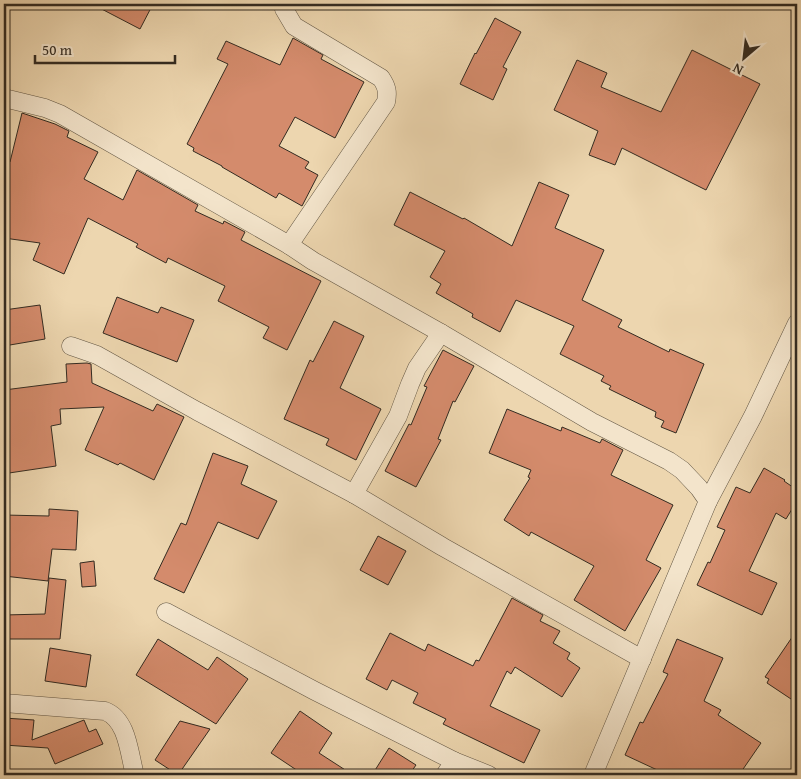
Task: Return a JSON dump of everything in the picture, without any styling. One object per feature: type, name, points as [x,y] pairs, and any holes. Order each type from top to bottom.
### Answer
[{"type":"street","points":[[282,4],[294,26],[381,78],[388,94],[386,102],[289,245]]},
{"type":"street","points":[[4,98],[45,108],[60,114],[592,422],[655,452],[682,470],[699,488],[708,502]]},
{"type":"street","points":[[593,775],[708,502],[753,416],[797,323]]},
{"type":"street","points":[[354,494],[398,416],[417,368],[441,333]]},
{"type":"street","points":[[71,346],[97,356],[197,412],[354,494],[443,547],[642,659]]},
{"type":"street","points":[[166,612],[315,691],[449,768],[489,775]]},
{"type":"street","points":[[4,703],[106,711],[114,715],[120,722],[124,734],[134,775]]},
{"type":"building","points":[[92,4],[153,4],[140,29]]},
{"type":"building","points":[[495,18],[521,32],[503,67],[507,69],[493,100],[460,84]]},
{"type":"building","points":[[293,38],[323,55],[321,59],[364,82],[335,138],[295,117],[279,146],[309,162],[305,168],[318,175],[302,206],[279,193],[276,198],[193,151],[194,148],[187,144],[228,64],[217,59],[226,41],[280,65]]},
{"type":"building","points":[[692,50],[760,84],[706,190],[622,148],[615,165],[589,155],[598,131],[554,110],[577,60],[607,73],[601,87],[661,112]]},
{"type":"building","points":[[22,113],[55,124],[69,131],[67,137],[98,152],[84,179],[123,200],[137,170],[198,205],[195,211],[223,224],[224,221],[245,232],[241,240],[321,281],[287,350],[263,338],[269,327],[218,301],[225,286],[168,258],[166,263],[136,247],[138,244],[88,218],[64,274],[33,260],[40,243],[4,238],[4,161],[10,162]]},
{"type":"building","points":[[539,182],[569,195],[555,228],[604,250],[582,300],[622,320],[618,327],[669,352],[670,349],[704,364],[676,433],[661,427],[664,421],[655,417],[656,412],[609,389],[611,386],[601,381],[604,376],[560,354],[574,326],[516,300],[500,332],[472,317],[473,314],[436,293],[441,284],[430,277],[445,251],[394,225],[410,192],[464,218],[512,246]]},
{"type":"building","points":[[117,297],[158,313],[161,307],[194,320],[177,362],[103,333]]},
{"type":"building","points":[[40,305],[45,339],[4,346],[4,310]]},
{"type":"building","points":[[334,321],[364,336],[340,388],[381,409],[356,460],[326,445],[329,439],[284,419],[310,360],[313,362]]},
{"type":"building","points":[[443,350],[474,366],[455,402],[453,401],[438,439],[441,440],[416,487],[385,471],[409,424],[411,425],[427,387],[424,386]]},
{"type":"building","points":[[66,364],[91,364],[92,383],[153,411],[157,404],[184,417],[154,480],[120,463],[118,465],[85,450],[104,407],[60,409],[61,424],[51,426],[56,466],[9,473],[4,440],[6,440],[4,390],[67,382]]},
{"type":"building","points":[[507,409],[561,431],[562,427],[600,443],[602,439],[623,450],[611,475],[673,505],[646,560],[661,568],[625,631],[574,600],[594,566],[531,532],[529,536],[504,520],[530,478],[528,477],[531,470],[489,453]]},
{"type":"building","points":[[213,453],[248,466],[241,484],[277,501],[258,539],[218,522],[184,593],[154,579],[181,523],[186,525]]},
{"type":"building","points":[[764,468],[785,480],[797,490],[797,501],[786,519],[776,513],[749,571],[777,583],[762,615],[697,585],[708,562],[710,563],[725,530],[717,527],[736,487],[750,493]]},
{"type":"building","points":[[49,509],[78,511],[76,550],[52,549],[48,581],[4,576],[4,515],[49,516]]},
{"type":"building","points":[[378,536],[406,551],[388,585],[360,570]]},
{"type":"building","points":[[94,561],[96,586],[82,587],[80,563]]},
{"type":"building","points":[[49,578],[66,580],[60,639],[4,639],[4,615],[45,614]]},
{"type":"building","points":[[512,598],[543,615],[540,621],[560,631],[553,643],[570,653],[567,659],[580,668],[562,697],[515,667],[511,674],[507,671],[490,706],[540,730],[524,763],[443,724],[446,719],[413,703],[418,693],[392,680],[387,690],[366,679],[390,633],[425,651],[428,644],[473,666],[476,660],[479,661]]},
{"type":"building","points":[[797,630],[797,703],[767,683],[769,679],[765,677]]},
{"type":"building","points":[[158,639],[208,670],[217,657],[248,679],[216,724],[136,675]]},
{"type":"building","points":[[677,639],[723,658],[704,701],[721,710],[718,715],[761,743],[739,775],[668,775],[625,755],[640,722],[643,723],[668,674],[663,672]]},
{"type":"building","points":[[50,648],[91,655],[86,687],[45,681]]},
{"type":"building","points":[[300,711],[332,733],[319,753],[353,775],[304,775],[271,753]]},
{"type":"building","points":[[4,718],[34,720],[32,740],[84,720],[89,732],[96,729],[103,744],[55,764],[48,748],[4,745]]},
{"type":"building","points":[[180,721],[210,729],[178,775],[155,760]]},
{"type":"building","points":[[389,748],[416,765],[409,775],[372,775]]}]
